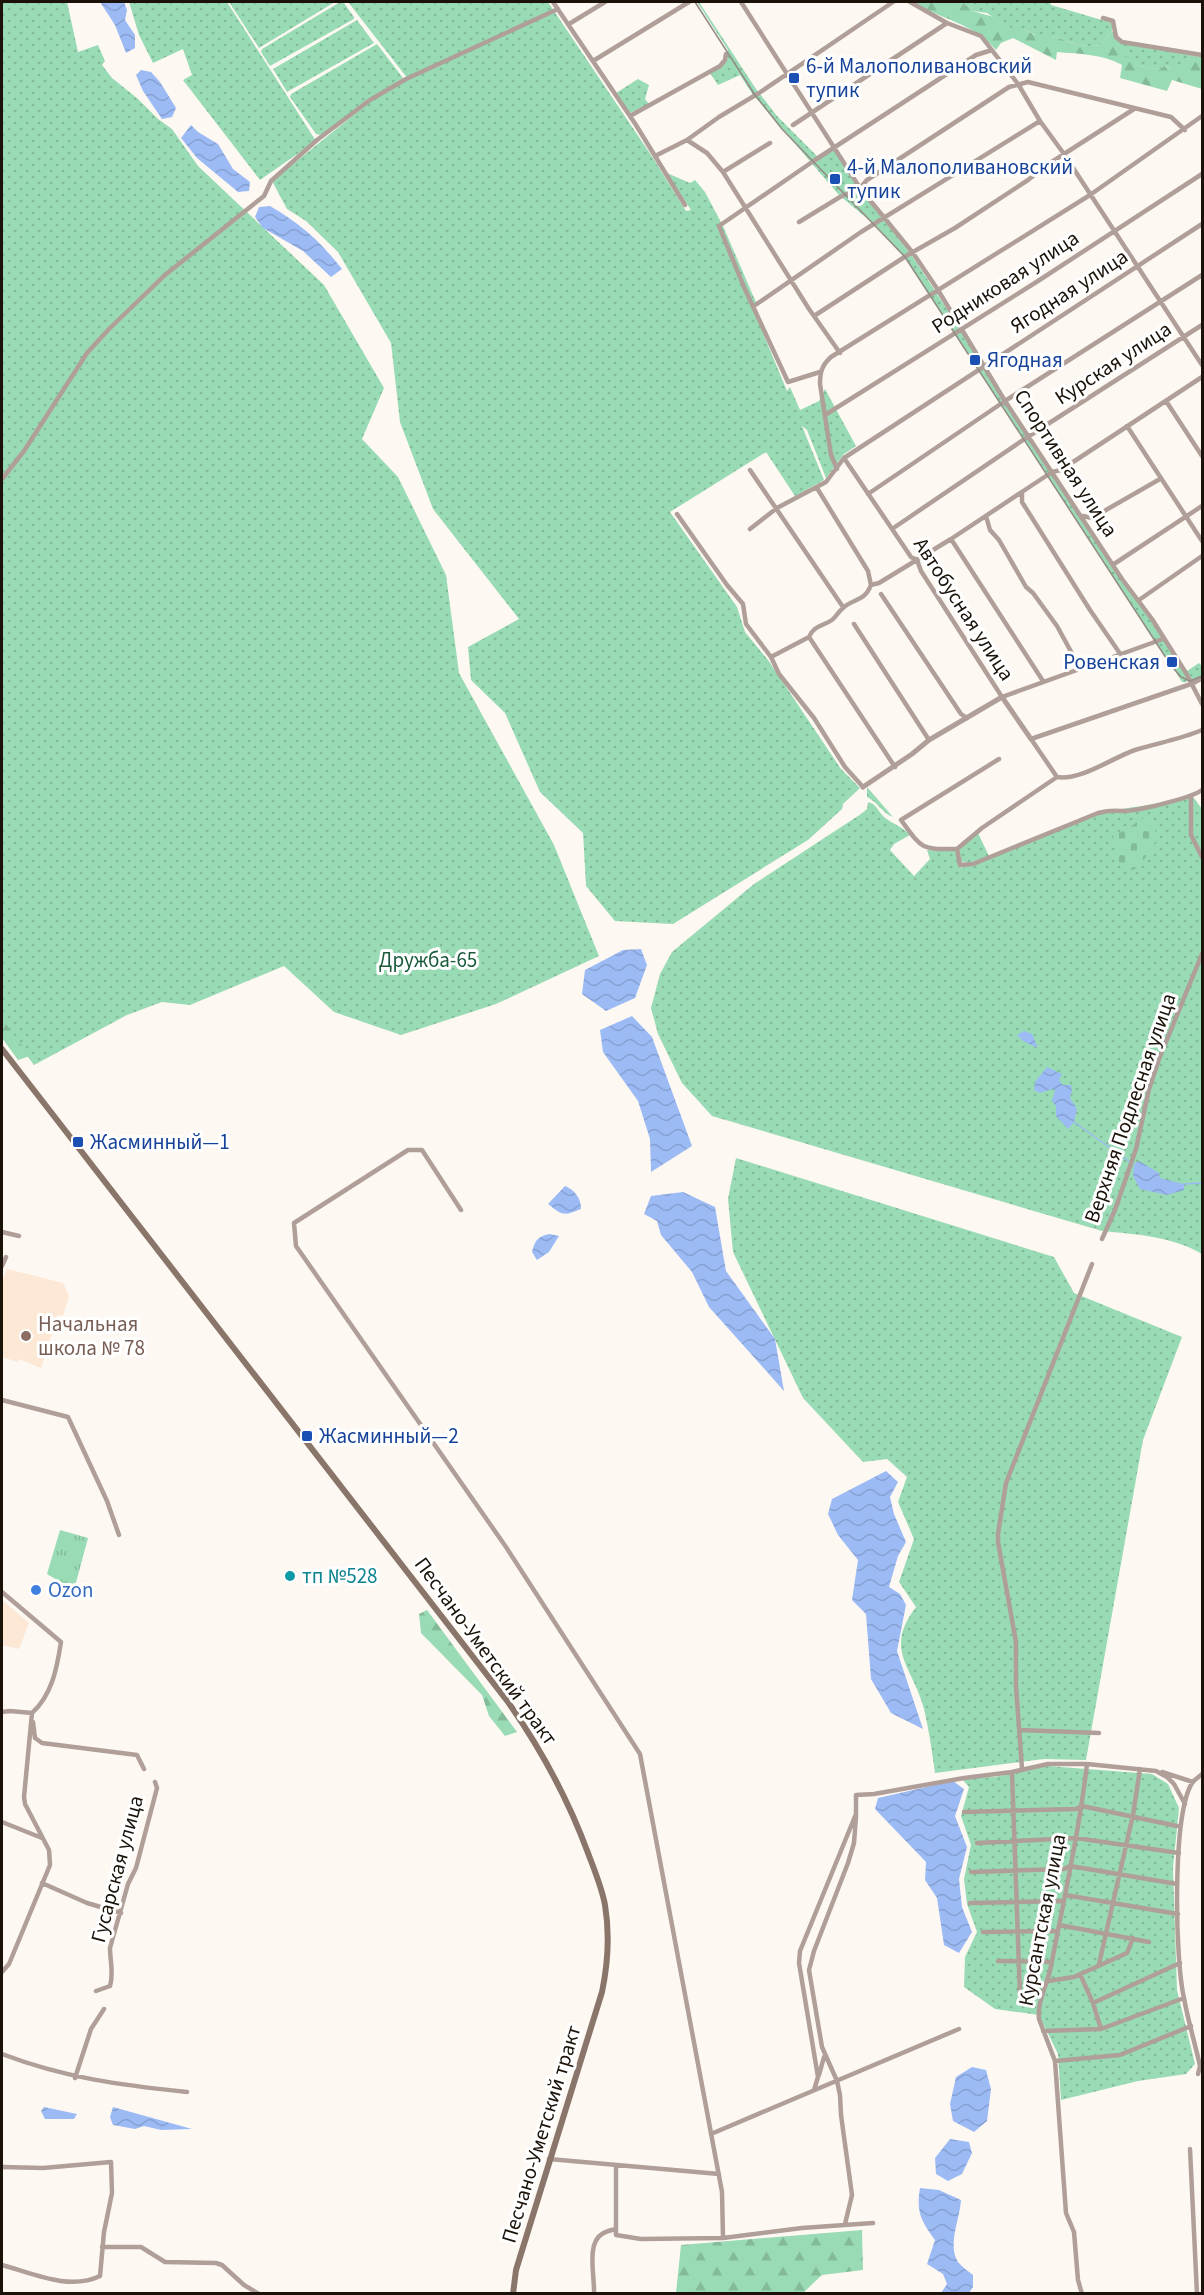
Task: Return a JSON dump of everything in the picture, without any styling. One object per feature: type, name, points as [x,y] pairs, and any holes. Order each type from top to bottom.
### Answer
[{"type":"main road","name":"Песчано-Уметский тракт","points":[[2,1049],[501,1693],[533,1738],[558,1782],[594,1869],[604,1903],[608,1962],[602,1992],[516,2270],[513,2294]]},
{"type":"street","points":[[553,2],[630,116],[685,205]]},
{"type":"street","points":[[569,24],[605,2]]},
{"type":"street","points":[[593,62],[689,2]]},
{"type":"street","name":"Спортивная улица","points":[[741,2],[860,188],[913,253],[938,290],[1005,401],[1122,579],[1139,600],[1203,704]]},
{"type":"street","points":[[655,156],[687,140],[893,2]]},
{"type":"street","points":[[910,2],[947,23],[981,36],[1018,84],[1040,121],[1203,365]]},
{"type":"street","points":[[2,479],[24,451],[87,353],[101,337],[165,275],[264,196],[271,181],[317,140],[370,100],[406,79],[558,9]]},
{"type":"street","points":[[1103,18],[1113,21],[1116,37],[1122,42],[1203,55]]},
{"type":"street","points":[[793,125],[947,23]]},
{"type":"street","points":[[820,372],[788,382],[744,287],[719,226],[976,55],[992,50]]},
{"type":"street","points":[[630,116],[720,66],[726,54]]},
{"type":"street","points":[[799,222],[840,197],[860,188],[867,180],[1009,87],[1018,84],[1028,82],[1171,117],[1185,130]]},
{"type":"street","points":[[814,316],[955,228],[1134,109]]},
{"type":"street","points":[[837,470],[831,455],[820,384],[820,372],[824,363],[1090,195],[1203,116]]},
{"type":"street","points":[[754,306],[883,218],[1040,121]]},
{"type":"street","points":[[687,140],[707,153],[723,172],[840,353]]},
{"type":"street","points":[[723,172],[770,143]]},
{"type":"street","name":"Родниковая улица","points":[[825,415],[1203,174]]},
{"type":"street","name":"Ягодная улица","points":[[750,529],[777,508],[826,482],[844,458],[1203,224]]},
{"type":"street","points":[[868,494],[1005,401],[1203,274]]},
{"type":"street","name":"Курская улица","points":[[892,529],[1029,436],[1203,325]]},
{"type":"street","points":[[871,585],[879,583],[951,539],[1203,377]]},
{"type":"street","points":[[1166,401],[1203,456]]},
{"type":"street","points":[[1126,426],[1203,542]]},
{"type":"street","name":"Автобусная улица","points":[[844,458],[911,557],[917,560],[921,571],[1002,697],[1057,777]]},
{"type":"street","points":[[750,470],[843,607]]},
{"type":"street","points":[[1081,515],[1092,518],[1160,479]]},
{"type":"street","points":[[771,657],[809,637],[812,631],[831,621],[843,607],[860,600],[869,591],[871,585],[868,571],[817,488]]},
{"type":"street","points":[[1023,493],[1022,502],[1121,655]]},
{"type":"street","points":[[1114,564],[1203,506]]},
{"type":"street","points":[[677,514],[743,604],[746,624],[771,657],[779,674],[821,729],[845,767],[863,787],[895,767],[929,740],[1002,697],[1163,639]]},
{"type":"street","points":[[986,516],[990,530],[999,540],[1026,587],[1058,626],[1080,668]]},
{"type":"street","points":[[951,539],[1043,681]]},
{"type":"street","points":[[1139,600],[1203,556]]},
{"type":"street","points":[[881,594],[961,714],[967,718]]},
{"type":"street","points":[[854,624],[929,740]]},
{"type":"street","points":[[809,637],[895,767]]},
{"type":"street","points":[[1030,739],[1203,678]]},
{"type":"street","points":[[999,759],[901,820],[921,846],[927,849],[957,849],[982,828],[1057,777],[1068,778],[1127,753],[1203,730]]},
{"type":"street","points":[[957,849],[960,865],[973,864],[1098,813],[1115,809],[1119,811],[1132,809],[1191,797],[1203,790]]},
{"type":"street","points":[[1191,797],[1191,835],[1203,857]]},
{"type":"street","name":"Верхняя Подлесная улица","points":[[1102,1239],[1115,1210],[1136,1149],[1149,1089],[1203,954]]},
{"type":"street","points":[[461,1210],[422,1150],[408,1150],[294,1223],[296,1246],[506,1547],[640,1755],[722,2192],[723,2238]]},
{"type":"street","points":[[2,1232],[19,1236]]},
{"type":"street","points":[[2,1266],[6,1257]]},
{"type":"street","points":[[1022,1769],[1016,1642],[998,1534],[1006,1483],[1092,1264]]},
{"type":"street","points":[[2,1400],[68,1417],[119,1534]]},
{"type":"street","points":[[2,1593],[61,1642],[55,1677],[38,1707],[32,1713],[24,1797],[25,1804],[49,1850],[50,1865],[9,1964],[2,1972]]},
{"type":"street","points":[[2,1712],[32,1713]]},
{"type":"street","points":[[32,1713],[35,1738],[42,1743],[137,1755],[144,1769]]},
{"type":"street","points":[[1019,1730],[1099,1733]]},
{"type":"street","points":[[845,2224],[852,2195],[837,2081],[824,2056],[809,1970],[854,1843],[856,1795],[1012,1773],[1048,1764],[1140,1768],[1180,1776],[1193,1782]]},
{"type":"street","name":"Курсантская улица","points":[[1082,2294],[1078,2280],[1074,2232],[1066,2213],[1055,2061],[1038,2012],[1052,1962],[1082,1806],[1087,1764]]},
{"type":"street","points":[[1099,1964],[1133,1815],[1140,1768]]},
{"type":"street","points":[[1156,1771],[1174,1784],[1185,1804]]},
{"type":"street","points":[[1012,1773],[1020,1996]]},
{"type":"street","points":[[1198,2074],[1202,2066],[1184,1998],[1180,1963],[1177,1884],[1185,1804],[1193,1782],[1203,1774]]},
{"type":"street","name":"Гусарская улица","points":[[96,1991],[110,1986],[114,1974],[110,1963],[110,1948],[144,1837],[156,1788],[155,1782]]},
{"type":"street","points":[[964,1812],[1076,1809],[1082,1806],[1177,1826]]},
{"type":"street","points":[[818,2077],[799,1963],[800,1951],[856,1814]]},
{"type":"street","points":[[2,1822],[42,1838]]},
{"type":"street","points":[[977,1843],[1076,1838],[1179,1853]]},
{"type":"street","points":[[971,1872],[1016,1872],[1064,1869],[1070,1866],[1177,1884]]},
{"type":"street","points":[[42,1883],[87,1903],[121,1913]]},
{"type":"street","points":[[970,1903],[1064,1898],[1178,1914]]},
{"type":"street","points":[[983,1932],[1019,1932],[1058,1928],[1149,1942]]},
{"type":"street","points":[[1048,1981],[1074,1977],[1127,1953],[1133,1938]]},
{"type":"street","points":[[998,1961],[1052,1962]]},
{"type":"street","points":[[1094,2003],[1180,1963]]},
{"type":"street","points":[[1080,1974],[1094,2003],[1101,2029]]},
{"type":"street","points":[[1043,2031],[1101,2029],[1184,1998]]},
{"type":"street","points":[[75,2078],[91,2029],[104,2009]]},
{"type":"street","points":[[1055,2061],[1120,2055],[1191,2026]]},
{"type":"street","points":[[711,2133],[959,2029]]},
{"type":"street","points":[[2,2054],[75,2078],[187,2092]]},
{"type":"street","points":[[814,2090],[824,2056]]},
{"type":"street","points":[[1190,2149],[1197,2294]]},
{"type":"street","points":[[549,2159],[718,2174]]},
{"type":"street","points":[[2,2167],[43,2168],[111,2162],[112,2193],[102,2247],[100,2276],[93,2280],[64,2282],[2,2265]]},
{"type":"street","points":[[616,2165],[616,2235],[641,2239],[723,2238],[873,2223]]},
{"type":"street","points":[[594,2294],[592,2260],[594,2242],[601,2234],[616,2229]]},
{"type":"street","points":[[102,2247],[141,2247],[165,2262],[216,2263],[222,2265],[244,2285],[259,2294]]},
{"type":"shaded area","name":"Начальная школа № 78","points":[[7,1269],[63,1283],[69,1296],[63,1316],[58,1315],[41,1368],[19,1359],[18,1362],[2,1357],[2,1282]]},
{"type":"shaded area","points":[[2,1600],[29,1623],[19,1649],[2,1645]]},
{"type":"green space","name":"Дружба-65","points":[[2,2],[67,2],[78,52],[98,45],[105,61],[102,65],[112,78],[172,129],[198,166],[324,285],[384,388],[362,439],[398,477],[446,575],[459,673],[554,845],[599,956],[496,1004],[401,1035],[334,1012],[284,966],[190,1005],[162,1002],[127,1015],[34,1065],[2,1022]]},
{"type":"green space","points":[[129,2],[227,2],[316,141],[260,180],[183,80],[192,75],[183,49],[153,63],[139,35]]},
{"type":"green space","points":[[229,2],[335,2],[259,48]]},
{"type":"green space","points":[[340,2],[344,3],[354,19],[270,66],[261,52],[262,49]]},
{"type":"green space","points":[[348,2],[548,2],[686,211],[691,210],[667,173],[690,183],[695,180],[705,192],[723,226],[757,303],[753,309],[787,391],[790,387],[800,410],[819,401],[825,389],[856,446],[844,454],[826,478],[807,430],[802,426],[824,480],[795,496],[766,452],[670,512],[737,607],[745,632],[768,660],[841,769],[860,788],[843,804],[842,809],[808,840],[673,924],[615,921],[586,886],[583,833],[540,792],[505,713],[471,680],[468,647],[519,619],[433,509],[400,422],[391,343],[338,252],[306,221],[287,209],[272,181],[371,101],[408,79]]},
{"type":"green space","points":[[697,2],[758,92],[753,95],[740,75],[718,85],[710,73],[727,61],[728,50]]},
{"type":"green space","points":[[914,2],[959,2],[973,8],[972,11],[998,18],[1011,29],[1024,29],[1035,35],[1038,33],[1045,40],[1050,33],[1052,36],[1081,45],[1094,46],[1101,45],[1112,31],[1120,42],[1121,53],[1135,65],[1160,70],[1164,66],[1172,69],[1175,63],[1186,66],[1190,55],[1202,57],[1202,89],[1172,80],[1167,91],[1120,78],[1122,65],[1107,59],[1057,52],[1056,60],[1013,38],[1001,43],[996,50],[968,28]]},
{"type":"green space","points":[[959,2],[1050,2],[1051,5],[1112,23],[1112,31],[1101,45],[1094,46],[1081,45],[1052,36],[1045,40],[1024,29],[1011,29],[987,13],[972,11],[973,8]]},
{"type":"green space","points":[[357,20],[374,43],[287,92],[273,69]]},
{"type":"green space","points":[[1120,42],[1190,55],[1186,67],[1172,69],[1165,66],[1160,70],[1134,65],[1120,53]]},
{"type":"green space","points":[[377,44],[403,78],[321,135],[316,134],[290,97],[291,94]]},
{"type":"green space","points":[[638,79],[649,85],[645,99],[649,104],[630,113],[616,93]]},
{"type":"green space","points":[[760,94],[777,116],[819,158],[835,149],[861,192],[911,254],[1186,674],[1188,679],[1186,682],[1182,682],[903,255],[875,225],[839,195],[755,97]]},
{"type":"green space","points":[[1199,663],[1202,666],[1202,677],[1192,680],[1187,671]]},
{"type":"green space","points":[[867,787],[893,817],[867,797]]},
{"type":"green space","points":[[1194,798],[1202,809],[1202,1254],[1167,1240],[1102,1231],[712,1116],[682,1083],[658,1034],[651,1008],[660,974],[672,952],[754,884],[861,814],[867,809],[868,802],[875,805],[885,818],[910,835],[894,844],[890,850],[914,876],[930,859],[927,850],[955,851],[961,868],[1102,812]]},
{"type":"green space","points":[[1149,815],[1158,838],[1139,867],[1128,872],[1118,862],[1113,837]]},
{"type":"green space","points":[[978,833],[989,856],[969,863],[960,861],[959,848]]},
{"type":"green space","points":[[2,1019],[30,1056],[18,1060],[2,1038]]},
{"type":"green space","points":[[736,1158],[1054,1257],[1074,1293],[1182,1337],[1143,1440],[1086,1760],[1044,1759],[935,1773],[924,1709],[901,1647],[906,1622],[916,1607],[899,1582],[914,1539],[898,1502],[907,1477],[887,1459],[863,1462],[803,1398],[733,1252],[728,1199]]},
{"type":"green space","points":[[60,1530],[88,1538],[74,1590],[47,1574]]},
{"type":"green space","points":[[427,1610],[517,1732],[505,1736],[489,1716],[482,1695],[421,1633],[419,1614]]},
{"type":"green space","points":[[1048,1766],[1152,1774],[1168,1784],[1179,1808],[1173,1868],[1177,1990],[1195,2064],[1186,2074],[1138,2081],[1061,2100],[1058,2054],[1039,2015],[995,2009],[964,1987],[965,1957],[977,1932],[967,1904],[964,1879],[971,1845],[961,1816],[969,1787],[961,1778],[994,1777]]},
{"type":"green space","points":[[862,2230],[863,2270],[822,2275],[803,2293],[676,2293],[681,2245]]},
{"type":"water","points":[[100,2],[124,2],[127,10],[125,20],[135,35],[135,48],[126,53],[115,25]]},
{"type":"water","points":[[141,70],[151,72],[160,82],[176,108],[172,117],[162,119],[143,91],[136,75]]},
{"type":"water","points":[[191,125],[218,144],[233,169],[250,182],[249,191],[238,192],[197,158],[181,138]]},
{"type":"water","points":[[270,206],[309,234],[342,269],[331,277],[303,251],[263,228],[255,217],[259,207]]},
{"type":"water","points":[[641,949],[647,965],[635,998],[606,1011],[582,994],[585,970],[623,950]]},
{"type":"water","points":[[632,1016],[652,1037],[692,1146],[651,1172],[650,1139],[638,1101],[603,1052],[600,1030]]},
{"type":"water","points":[[1024,1031],[1032,1034],[1038,1048],[1023,1041],[1017,1035]]},
{"type":"water","points":[[1047,1067],[1062,1074],[1059,1080],[1063,1085],[1071,1085],[1070,1098],[1077,1109],[1074,1122],[1068,1129],[1056,1116],[1056,1106],[1052,1101],[1055,1090],[1040,1093],[1034,1090],[1035,1082]]},
{"type":"water","points":[[1139,1161],[1159,1173],[1160,1178],[1184,1184],[1184,1190],[1167,1195],[1140,1189],[1133,1176],[1134,1164]]},
{"type":"water","points":[[565,1186],[577,1195],[581,1209],[564,1214],[548,1204]]},
{"type":"water","points":[[683,1192],[715,1207],[726,1271],[775,1339],[784,1391],[709,1307],[692,1272],[661,1235],[657,1221],[644,1214],[651,1196]]},
{"type":"water","points":[[550,1234],[559,1236],[549,1252],[537,1260],[532,1252],[534,1244],[540,1237]]},
{"type":"water","points":[[886,1471],[898,1482],[890,1497],[894,1514],[906,1542],[898,1556],[889,1587],[900,1594],[906,1605],[897,1651],[923,1729],[891,1713],[871,1679],[866,1614],[852,1600],[858,1560],[838,1535],[828,1514],[832,1499]]},
{"type":"water","points":[[953,1781],[964,1789],[955,1816],[967,1847],[959,1879],[962,1907],[972,1932],[959,1953],[944,1945],[937,1898],[925,1880],[926,1862],[875,1809],[878,1798]]},
{"type":"water","points":[[972,2067],[986,2070],[991,2089],[987,2121],[974,2132],[953,2121],[950,2104],[956,2077]]},
{"type":"water","points":[[44,2107],[77,2114],[74,2119],[45,2119],[41,2111]]},
{"type":"water","points":[[113,2107],[192,2129],[161,2130],[144,2126],[135,2129],[113,2125],[110,2117]]},
{"type":"water","points":[[950,2139],[969,2142],[972,2153],[962,2174],[948,2181],[936,2174],[935,2158]]},
{"type":"water","points":[[920,2188],[939,2190],[961,2200],[954,2248],[958,2262],[973,2275],[973,2287],[969,2293],[941,2293],[947,2284],[943,2274],[927,2264],[935,2240],[926,2227],[919,2210]]},
{"type":"waterway","points":[[1074,1122],[1130,1162]]},
{"type":"waterway","points":[[1184,1184],[1202,1183]]},
{"type":"tram line","points":[[695,2],[755,95],[782,129],[905,257],[1170,664],[1181,677],[1190,681],[1202,676]]},
{"type":"place","name":"6-й Малополивановский тупик","points":[[794,78]]},
{"type":"place","name":"4-й Малополивановский тупик","points":[[835,179]]},
{"type":"place","name":"Ягодная","points":[[975,360]]},
{"type":"place","name":"Ровенская","points":[[1172,662]]},
{"type":"place","name":"Жасминный—1","points":[[78,1142]]},
{"type":"place","name":"Начальная школа № 78","points":[[26,1336]]},
{"type":"place","name":"Жасминный—2","points":[[307,1436]]},
{"type":"place","name":"тп №528","points":[[290,1576]]},
{"type":"place","name":"Ozon","points":[[36,1590]]}]
